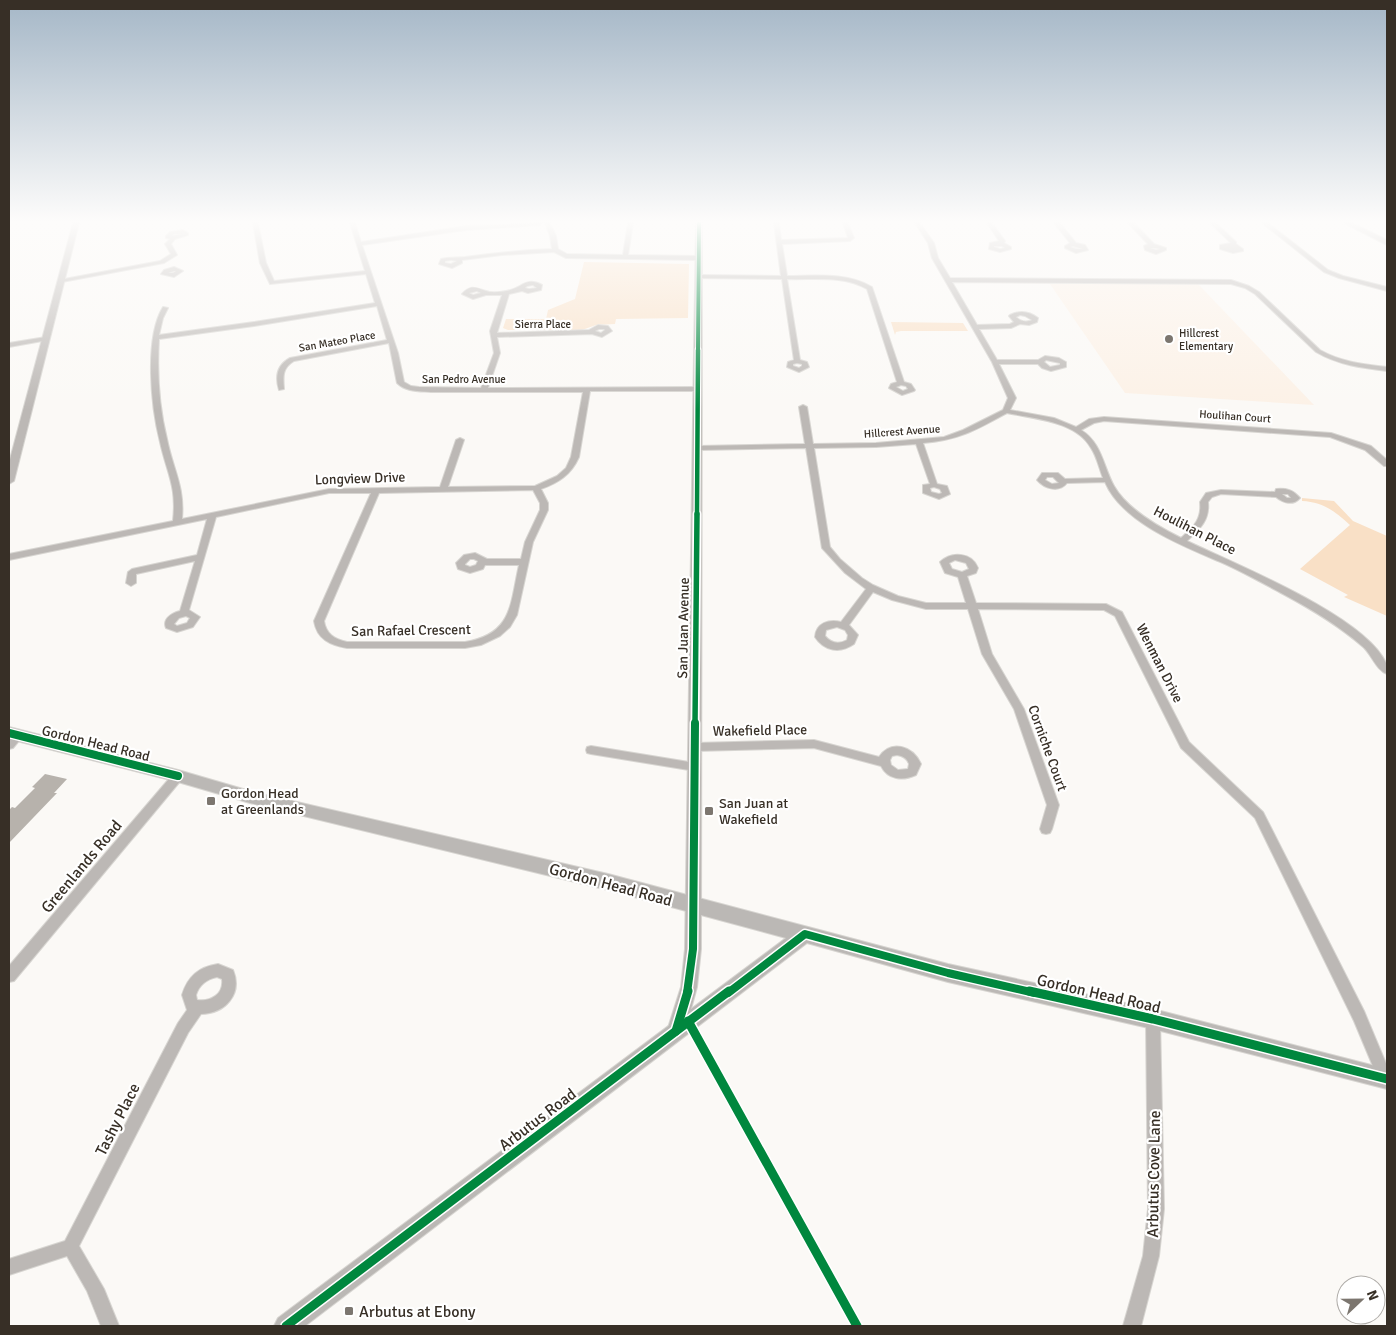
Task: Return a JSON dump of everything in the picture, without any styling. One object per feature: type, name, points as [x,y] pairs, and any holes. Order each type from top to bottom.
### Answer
[{"type":"main road","name":"Gordon Head Road","points":[[12,738],[178,776],[250,797],[608,882],[948,973],[1152,1019],[1386,1079]]},
{"type":"main road","name":"Arbutus Road","points":[[286,1326],[805,934]]},
{"type":"street","points":[[9,481],[61,285]]},
{"type":"street","name":"San Pedro Avenue","points":[[373,285],[397,361],[398,381],[403,385],[421,389],[484,390],[587,388],[698,389]]},
{"type":"street","name":"San Juan Avenue","points":[[676,1031],[689,987],[693,949],[698,285]]},
{"type":"street","points":[[785,285],[797,361]]},
{"type":"street","points":[[867,285],[870,288],[901,383]]},
{"type":"street","points":[[950,285],[995,362],[1012,398],[1006,411]]},
{"type":"street","points":[[1242,285],[1257,293],[1318,351],[1328,357],[1344,363],[1387,369]]},
{"type":"street","points":[[485,293],[506,293],[522,289]]},
{"type":"street","points":[[484,390],[497,353],[493,335],[494,326],[506,293]]},
{"type":"street","points":[[156,337],[379,304]]},
{"type":"street","points":[[165,308],[160,313],[156,337],[156,392],[163,439],[178,490],[177,522]]},
{"type":"street","points":[[975,327],[1010,326],[1020,322]]},
{"type":"street","name":"Sierra Place","points":[[493,335],[592,332]]},
{"type":"street","points":[[9,345],[46,339]]},
{"type":"street","name":"San Mateo Place","points":[[281,389],[280,369],[292,359],[391,341]]},
{"type":"street","points":[[995,362],[1040,362]]},
{"type":"street","name":"Longview Drive","points":[[9,557],[310,494],[341,490],[536,488],[559,479],[572,467],[587,388]]},
{"type":"street","name":"Wenman Drive","points":[[803,407],[808,447],[826,548],[841,567],[854,578],[871,588],[898,599],[926,606],[1106,607],[1119,614],[1185,745],[1259,815],[1359,1016],[1386,1079]]},
{"type":"street","name":"Houlihan Place","points":[[1006,411],[1055,422],[1076,430],[1089,440],[1098,451],[1107,480],[1117,496],[1135,513],[1156,528],[1255,575],[1331,619],[1369,647],[1387,670]]},
{"type":"street","name":"Hillcrest Avenue","points":[[698,448],[808,447],[945,439],[966,432],[1006,411]]},
{"type":"street","name":"Houlihan Court","points":[[1076,430],[1092,421],[1104,419],[1319,434],[1356,442],[1377,454],[1387,464]]},
{"type":"street","points":[[442,490],[460,440]]},
{"type":"street","points":[[919,442],[934,485]]},
{"type":"street","points":[[1063,481],[1107,480]]},
{"type":"street","name":"San Rafael Crescent","points":[[376,490],[319,621],[320,628],[326,637],[334,642],[347,645],[465,645],[488,640],[507,625],[512,615],[528,542],[544,510],[544,502],[536,488]]},
{"type":"street","points":[[1182,541],[1205,519],[1204,502],[1209,495],[1221,492],[1278,495]]},
{"type":"street","points":[[184,613],[213,514]]},
{"type":"street","points":[[131,584],[132,572],[200,557]]},
{"type":"street","points":[[483,562],[523,562]]},
{"type":"street","name":"Corniche Court","points":[[962,576],[987,654],[1019,709],[1053,805],[1046,829]]},
{"type":"street","points":[[843,626],[871,588]]},
{"type":"street","name":"Wakefield Place","points":[[695,747],[814,744],[884,763]]},
{"type":"street","points":[[591,750],[695,767]]},
{"type":"street","name":"Greenlands Road","points":[[9,976],[178,776]]},
{"type":"street","name":"Tashy Place","points":[[70,1247],[184,1028],[197,1008]]},
{"type":"street","name":"Arbutus Cove Lane","points":[[1132,1326],[1151,1256],[1156,1209],[1152,1019]]},
{"type":"street","points":[[9,1267],[70,1247],[86,1270],[105,1309],[110,1326]]},
{"type":"shaded area","points":[[578,285],[689,285],[688,318],[616,319],[615,324],[596,325],[582,330],[508,330],[503,328],[506,319],[546,319],[548,310],[575,299]]},
{"type":"shaded area","name":"Hillcrest Elementary","points":[[1051,285],[1199,285],[1314,405],[1125,393]]},
{"type":"shaded area","points":[[891,322],[963,323],[968,331],[901,331],[896,332],[895,335]]},
{"type":"shaded area","points":[[1302,498],[1334,501],[1353,521],[1387,536],[1387,616],[1344,597],[1348,595],[1300,569],[1350,525],[1328,508],[1316,503],[1302,501]]},
{"type":"shaded area","points":[[704,1038],[861,1326],[851,1326],[697,1043]]},
{"type":"building","points":[[45,774],[67,779],[54,793],[57,793],[9,843],[9,810],[12,807],[15,808],[35,788],[32,787]]},
{"type":"cycle path","points":[[676,1031],[689,987],[693,949],[698,285]]},
{"type":"cycle path","points":[[9,733],[178,776]]},
{"type":"cycle path","points":[[286,1326],[805,934],[948,973],[1153,1019],[1387,1079]]},
{"type":"cycle path","points":[[688,1021],[857,1326]]},
{"type":"place","name":"Hillcrest Elementary","points":[[1169,339]]},
{"type":"place","name":"Gordon Head at Greenlands","points":[[211,801]]},
{"type":"place","name":"San Juan at Wakefield","points":[[709,811]]},
{"type":"place","name":"Arbutus at Ebony","points":[[349,1311]]}]
